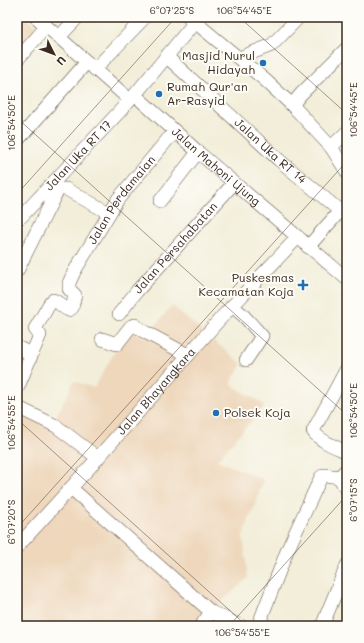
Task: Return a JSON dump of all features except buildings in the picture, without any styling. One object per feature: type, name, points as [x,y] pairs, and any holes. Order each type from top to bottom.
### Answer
[{"type":"street","name":"Jalan Mahoni Ujung","points":[[36,17],[91,66],[176,133],[347,279]]},
{"type":"street","points":[[58,37],[78,17]]},
{"type":"street","points":[[17,141],[91,66],[145,17]]},
{"type":"street","points":[[239,58],[272,45],[299,17]]},
{"type":"street","points":[[195,19],[292,105],[331,147],[347,172]]},
{"type":"street","name":"Jalan Uka RT 17","points":[[37,230],[19,215],[133,98],[195,19]]},
{"type":"street","points":[[17,60],[46,27]]},
{"type":"street","points":[[292,105],[347,48]]},
{"type":"street","name":"Jalan Uka RT 14","points":[[166,56],[279,160],[340,211],[311,249]]},
{"type":"street","points":[[331,147],[347,132]]},
{"type":"street","name":"Jalan Perdamaian","points":[[31,354],[40,335],[35,329],[50,303],[53,300],[57,301],[67,310],[72,308],[75,295],[69,287],[74,272],[109,213],[168,139],[176,133]]},
{"type":"street","points":[[160,201],[198,152]]},
{"type":"street","name":"Jalan Persahabatan","points":[[120,314],[147,279],[234,183]]},
{"type":"street","points":[[17,271],[59,189],[66,189],[109,213]]},
{"type":"street","points":[[311,249],[347,217]]},
{"type":"street","name":"Jalan Bhayangkara","points":[[17,547],[232,306],[298,237]]},
{"type":"street","points":[[232,306],[243,315],[262,336],[246,360]]},
{"type":"street","points":[[102,339],[117,344],[131,326],[135,325],[143,331],[188,355]]},
{"type":"street","points":[[17,348],[31,354],[17,389]]},
{"type":"street","points":[[347,368],[313,430],[314,433],[323,440],[347,452]]},
{"type":"street","points":[[17,407],[56,426],[98,458]]},
{"type":"street","points":[[258,626],[288,551],[321,477],[324,475],[343,473],[347,490]]},
{"type":"street","points":[[71,488],[211,612],[241,626]]},
{"type":"street","points":[[322,626],[347,565]]},
{"type":"street","points":[[201,626],[211,612]]},
{"type":"shaded area","points":[[17,17],[24,17],[39,30],[17,54]]},
{"type":"shaded area","points":[[172,306],[242,364],[230,384],[265,405],[217,460],[264,480],[243,536],[248,578],[212,610],[197,626],[17,626],[17,412],[51,427],[74,381],[94,388],[127,331],[145,337]]},
{"type":"place","name":"Masjid Nurul Hidayah","points":[[263,63]]},
{"type":"place","name":"Rumah Qur'an Ar-Rasyid","points":[[159,94]]},
{"type":"place","name":"Puskesmas Kecamatan Koja","points":[[303,285]]},
{"type":"place","name":"Polsek Koja","points":[[216,413]]}]
